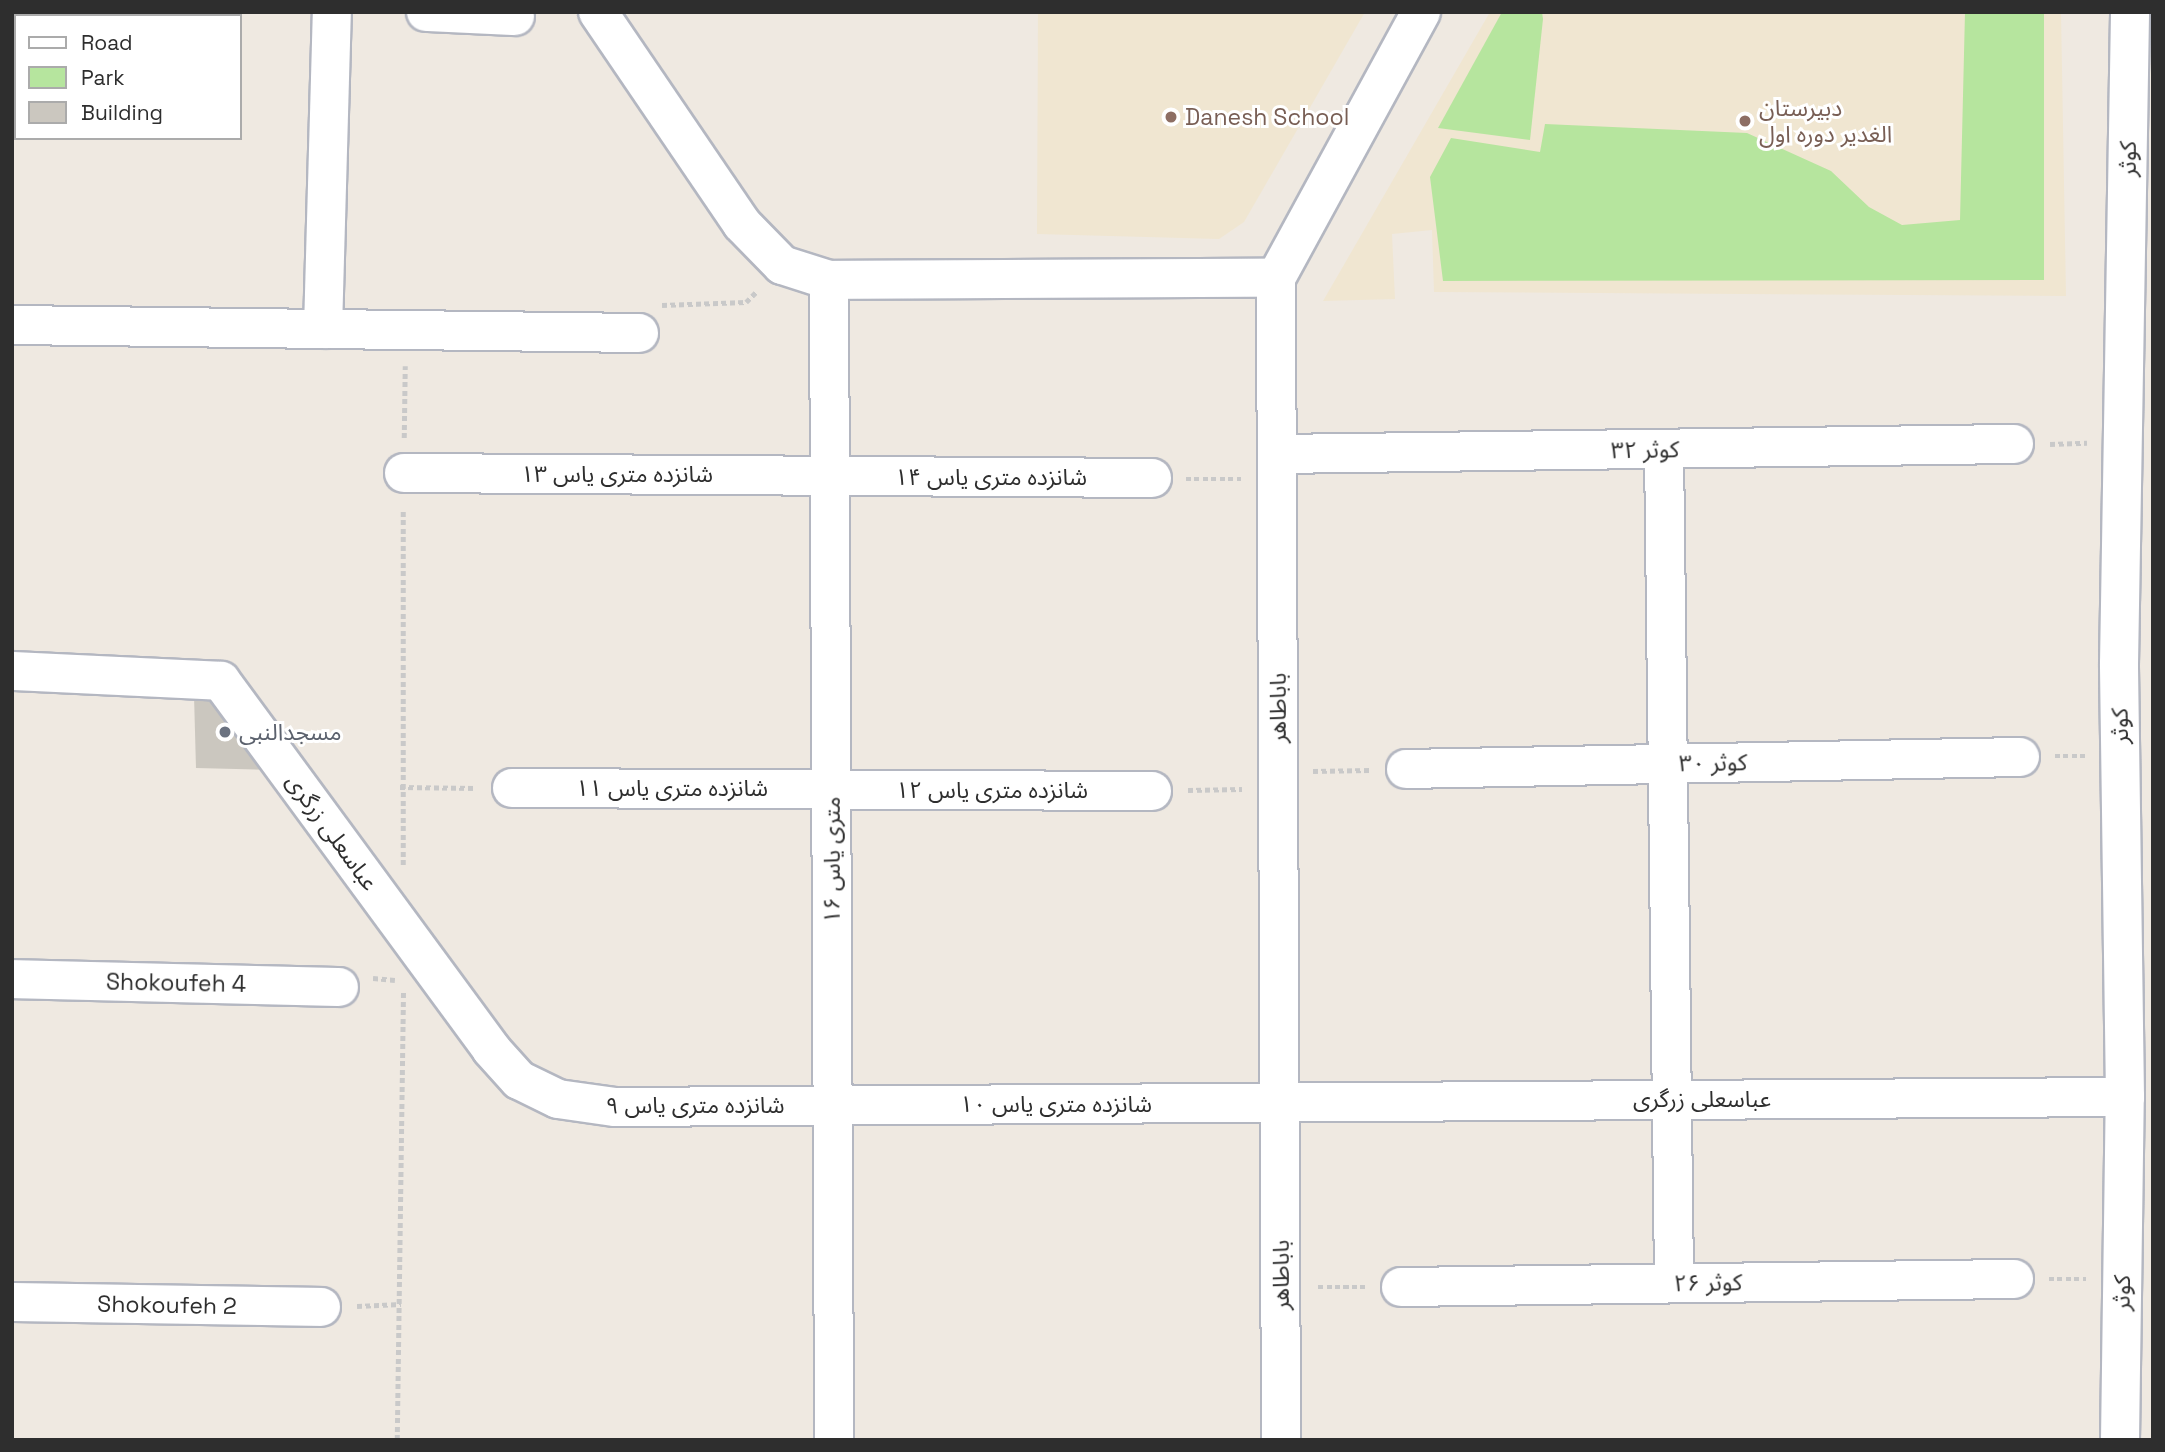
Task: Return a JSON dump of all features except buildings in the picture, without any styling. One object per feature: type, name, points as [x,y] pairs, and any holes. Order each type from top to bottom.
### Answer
[{"type":"street","points":[[323,329],[332,12]]},
{"type":"street","points":[[426,12],[515,16]]},
{"type":"street","points":[[598,12],[742,224],[782,265],[829,280],[1276,278]]},
{"type":"street","name":"باباطاهر","points":[[1281,1440],[1276,278],[1420,12]]},
{"type":"street","name":"کوثر","points":[[2120,1440],[2125,1097],[2120,755],[2130,12]]},
{"type":"street","name":"۱۶ متری یاس","points":[[829,280],[834,1440]]},
{"type":"street","points":[[12,325],[639,333]]},
{"type":"street","name":"کوثر ۳۲","points":[[1277,467],[1664,449],[2014,444]]},
{"type":"street","points":[[1664,449],[1674,1283]]},
{"type":"street","name":"شانزده متری یاس ۱۳","points":[[404,473],[830,476]]},
{"type":"street","name":"شانزده متری یاس ۱۴","points":[[830,476],[1152,478]]},
{"type":"street","name":"عباسعلی زرگری","points":[[12,671],[221,681],[491,1049]]},
{"type":"street","name":"کوثر ۳۰","points":[[1406,769],[2020,757]]},
{"type":"street","name":"شانزده متری یاس ۱۱","points":[[512,788],[831,789]]},
{"type":"street","name":"شانزده متری یاس ۱۲","points":[[831,789],[1152,791]]},
{"type":"street","name":"Shokoufeh 4","points":[[12,979],[339,987]]},
{"type":"street","name":"شانزده متری یاس ۹","points":[[491,1049],[519,1080],[558,1099],[615,1107],[833,1106]]},
{"type":"street","name":"عباسعلی زرگری","points":[[1280,1102],[2125,1097]]},
{"type":"street","name":"شانزده متری یاس ۱۰","points":[[833,1106],[1280,1102]]},
{"type":"street","name":"کوثر ۲۶","points":[[1401,1287],[2014,1279]]},
{"type":"street","name":"Shokoufeh 2","points":[[12,1302],[321,1307]]},
{"type":"path","points":[[639,333],[658,305],[746,302],[782,265]]},
{"type":"path","points":[[2014,444],[2126,442]]},
{"type":"path","points":[[1152,478],[1277,467]]},
{"type":"path","points":[[2020,757],[2120,755]]},
{"type":"path","points":[[1152,791],[1406,769]]},
{"type":"path","points":[[400,788],[512,788]]},
{"type":"path","points":[[2014,1279],[2122,1280]]},
{"type":"path","points":[[1281,1288],[1401,1287]]},
{"type":"path","points":[[321,1307],[401,1304]]},
{"type":"shaded area","name":"Danesh School","points":[[1038,12],[1365,12],[1244,222],[1219,239],[1037,234]]},
{"type":"shaded area","name":"دبیرستان الغدیر دوره اول","points":[[1490,12],[2061,12],[2066,296],[1434,292],[1432,230],[1392,234],[1395,299],[1323,301]]},
{"type":"green space","points":[[1502,12],[1542,12],[1530,140],[1438,128]]},
{"type":"green space","points":[[1965,12],[2044,12],[2044,280],[1443,281],[1430,177],[1451,138],[1540,152],[1545,124],[1747,133],[1831,171],[1869,207],[1902,225],[1960,220]]},
{"type":"place","name":"Danesh School","points":[[1171,117]]},
{"type":"place","name":"دبیرستان الغدیر دوره اول","points":[[1745,121]]},
{"type":"place","name":"مسجدالنبی","points":[[225,732]]}]
